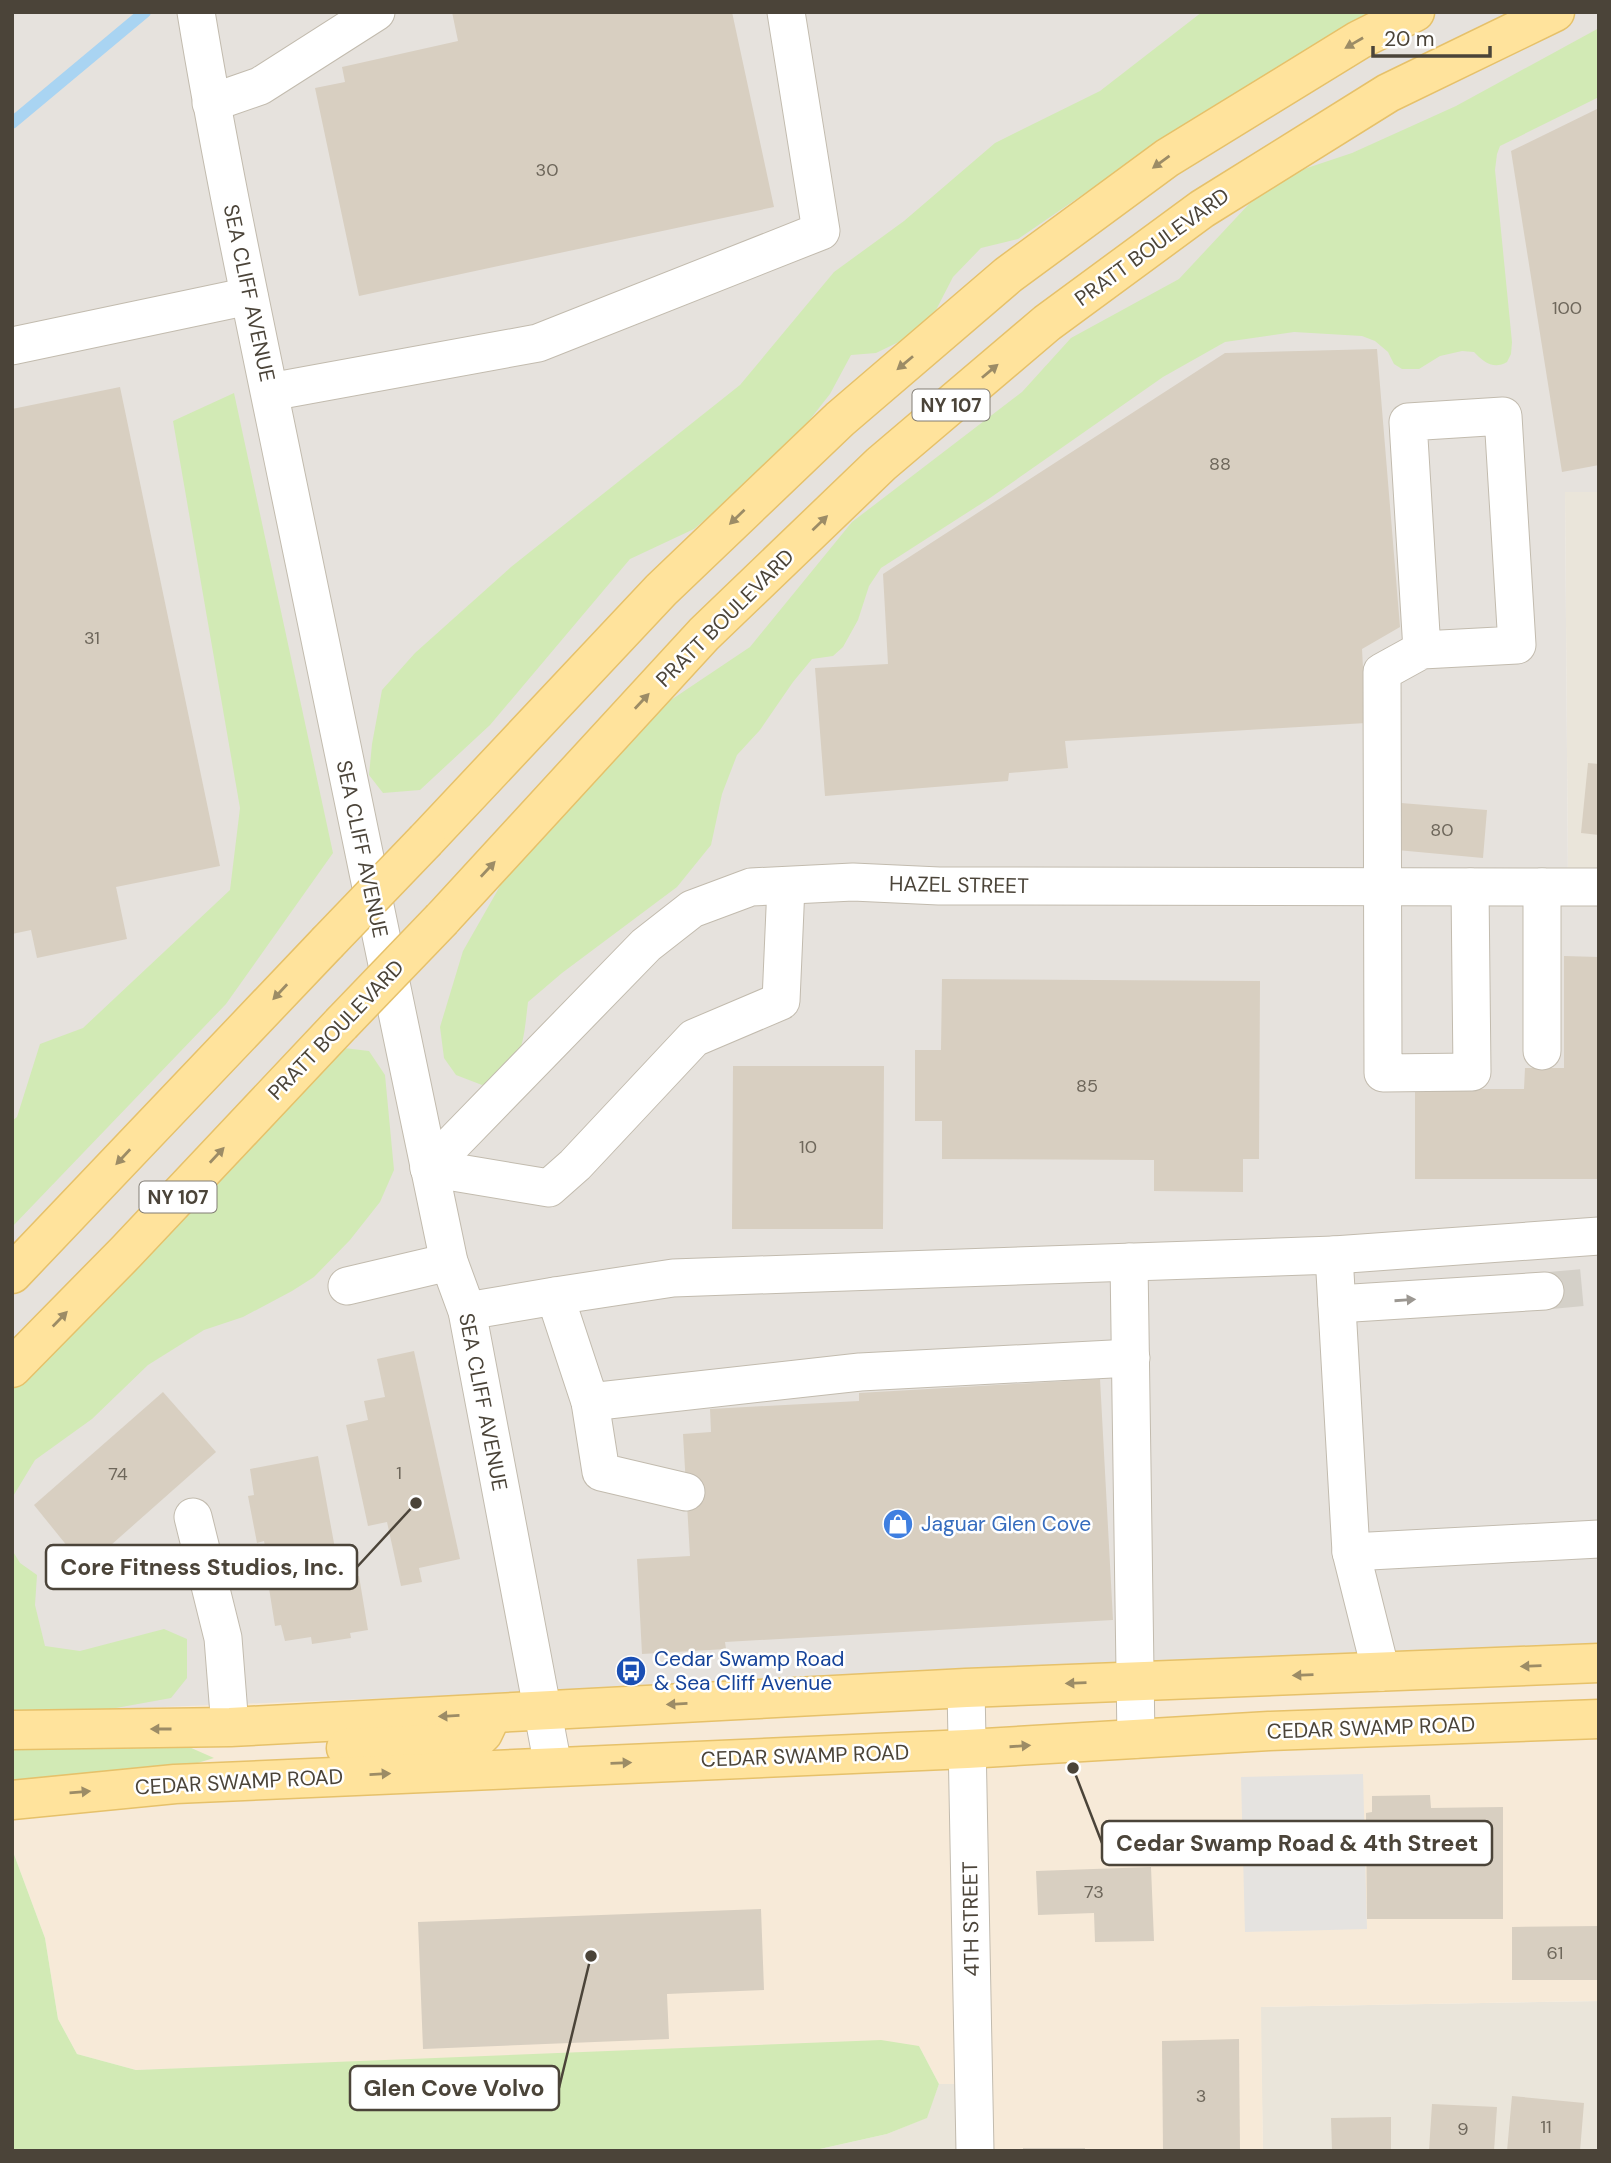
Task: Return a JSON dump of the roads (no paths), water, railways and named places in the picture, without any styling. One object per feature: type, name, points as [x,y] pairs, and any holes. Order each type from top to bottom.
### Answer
[{"type":"main road","name":"NY 107","points":[[12,1274],[661,590],[840,419],[1008,275],[1167,158],[1359,40],[1415,12]]},
{"type":"main road","name":"PRATT BOULEVARD","points":[[12,1368],[442,919],[705,634],[881,464],[1046,323],[1202,209],[1388,93],[1555,12]]},
{"type":"main road","points":[[12,1730],[230,1727],[966,1688],[1599,1663]]},
{"type":"main road","points":[[252,1780],[269,1757],[287,1750],[474,1742],[483,1733],[492,1714]]},
{"type":"main road","name":"CEDAR SWAMP ROAD","points":[[12,1800],[162,1785],[252,1780],[967,1749],[1292,1730],[1599,1719]]},
{"type":"street","name":"SEA CLIFF AVENUE","points":[[196,12],[249,296],[429,1168],[449,1262],[467,1311],[553,1766]]},
{"type":"street","points":[[211,103],[260,86],[376,12]]},
{"type":"street","points":[[270,392],[538,343],[821,231],[786,12]]},
{"type":"street","points":[[12,346],[249,296]]},
{"type":"street","points":[[1422,650],[1408,422],[1503,416],[1517,645],[1422,650],[1382,672],[1383,1073],[1472,1072],[1470,887]]},
{"type":"street","name":"HAZEL STREET","points":[[429,1168],[646,945],[692,909],[751,887],[853,883],[939,887],[1599,887]]},
{"type":"street","points":[[429,1168],[549,1188],[575,1165],[694,1038],[781,1001],[786,886]]},
{"type":"street","points":[[1542,887],[1542,1051]]},
{"type":"street","points":[[467,1311],[673,1278],[1334,1255],[1599,1236]]},
{"type":"street","points":[[1334,1255],[1352,1552],[1381,1672]]},
{"type":"street","points":[[347,1286],[449,1262]]},
{"type":"street","points":[[1129,1262],[1136,1739]]},
{"type":"street","points":[[1337,1304],[1545,1291]]},
{"type":"street","points":[[555,1296],[590,1402],[601,1472],[686,1492]]},
{"type":"street","points":[[590,1402],[860,1372],[1131,1358]]},
{"type":"street","points":[[193,1517],[223,1638],[230,1727]]},
{"type":"street","points":[[1352,1552],[1599,1539]]},
{"type":"street","name":"4TH STREET","points":[[966,1688],[975,2151]]},
{"type":"waterway","points":[[12,123],[145,12]]},
{"type":"tunnel","points":[[1545,1291],[1599,1286]]},
{"type":"place","name":"Core Fitness Studios, Inc.","points":[[416,1503]]},
{"type":"place","name":"Jaguar Glen Cove","points":[[898,1524]]},
{"type":"place","name":"Cedar Swamp Road & Sea Cliff Avenue","points":[[631,1671]]},
{"type":"place","name":"Cedar Swamp Road & 4th Street","points":[[1073,1768]]},
{"type":"place","name":"Glen Cove Volvo","points":[[591,1956]]}]
